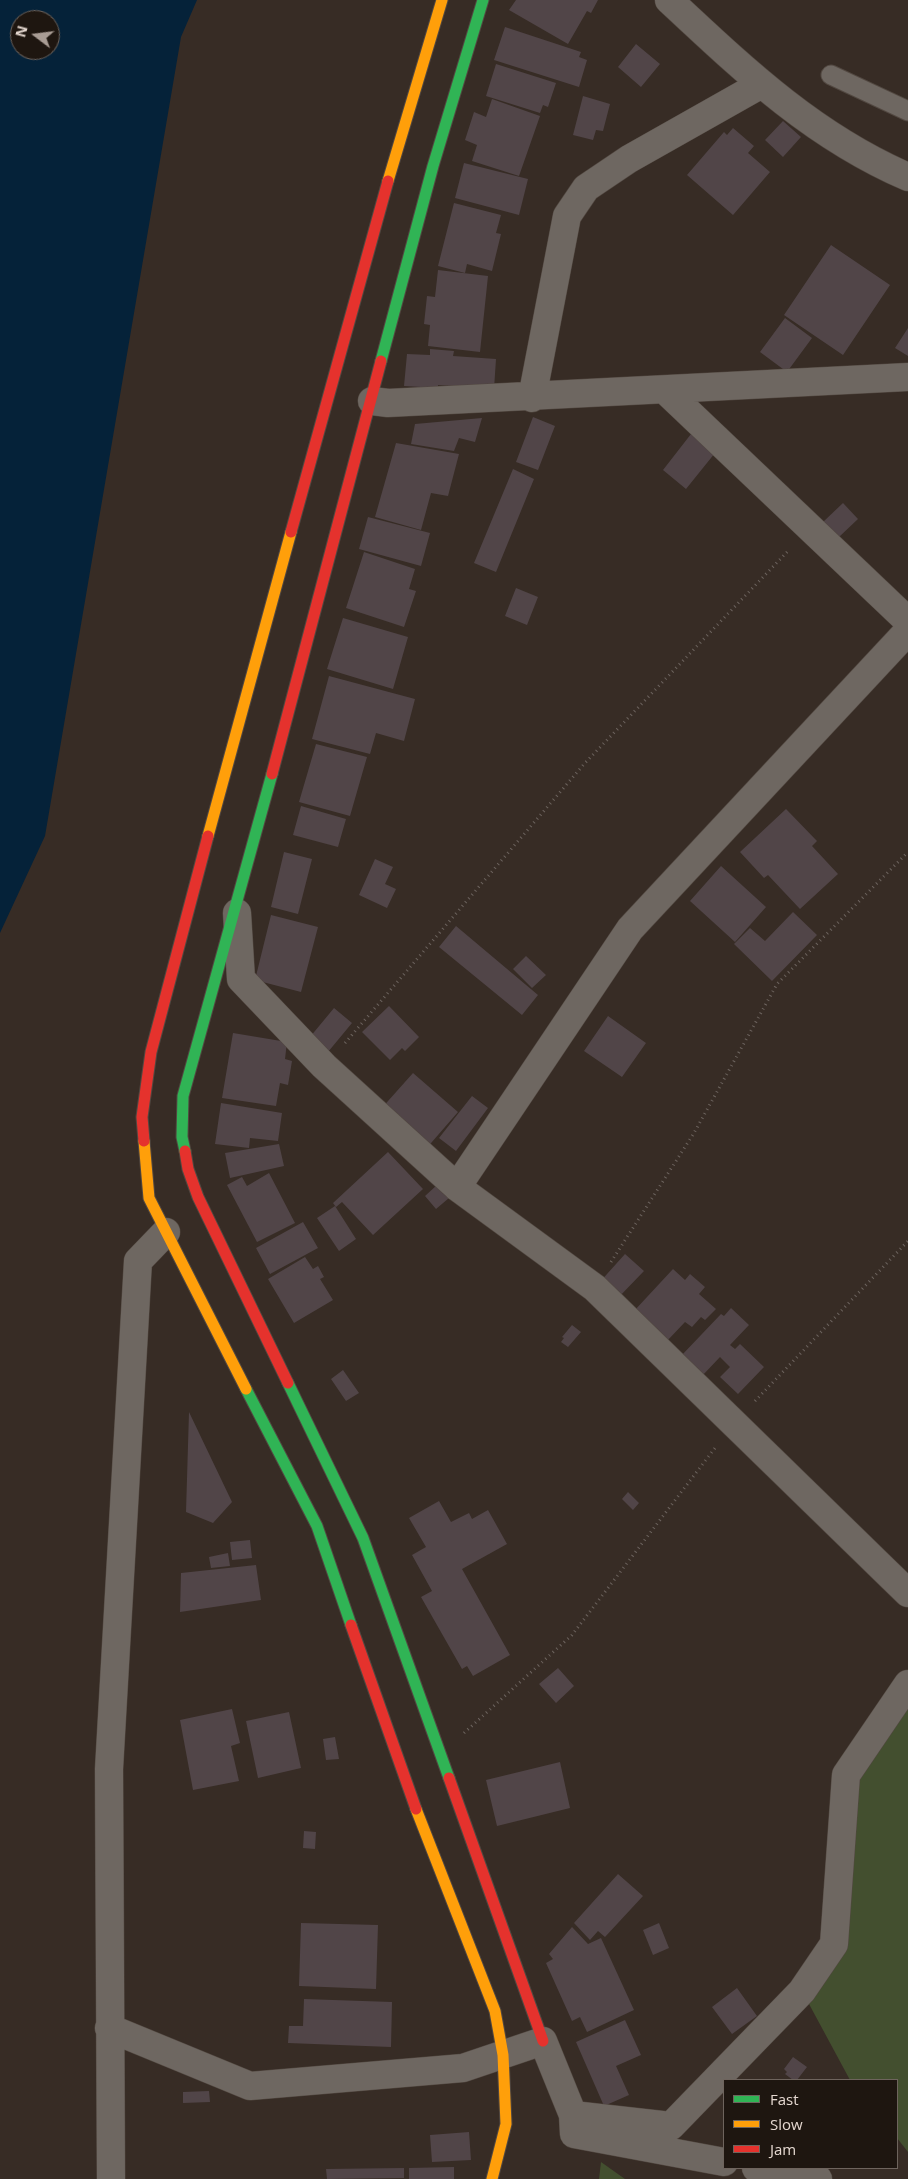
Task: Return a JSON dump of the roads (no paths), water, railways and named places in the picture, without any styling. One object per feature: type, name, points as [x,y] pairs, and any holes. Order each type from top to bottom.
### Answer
[{"type":"street","points":[[442,0],[411,101],[336,366],[151,1052],[142,1117],[149,1198],[317,1526],[402,1776],[495,2011],[503,2055],[506,2124],[492,2179]]},
{"type":"street","points":[[483,0],[433,166],[237,906],[183,1096],[182,1137],[188,1169],[198,1197],[363,1538],[543,2041],[573,2115],[574,2134],[723,2162]]},
{"type":"street","points":[[669,0],[760,85],[835,139],[908,177]]},
{"type":"street","points":[[532,398],[566,216],[586,188],[629,159],[760,85]]},
{"type":"street","points":[[372,401],[388,403],[532,398],[908,378]]},
{"type":"street","points":[[666,390],[908,621]]},
{"type":"street","points":[[457,1187],[630,929],[908,631]]},
{"type":"street","points":[[237,906],[241,979],[324,1066],[457,1187],[595,1288],[908,1593]]},
{"type":"street","points":[[111,2179],[109,1769],[138,1261],[166,1232]]},
{"type":"street","points":[[573,2115],[671,2126],[802,1991],[834,1944],[846,1775],[908,1684]]},
{"type":"street","points":[[109,2028],[250,2086],[463,2068],[543,2041]]},
{"type":"street","points":[[762,2169],[818,2179]]},
{"type":"lane","points":[[831,75],[908,111]]},
{"type":"water","points":[[0,0],[197,0],[181,37],[45,836],[0,933]]}]
